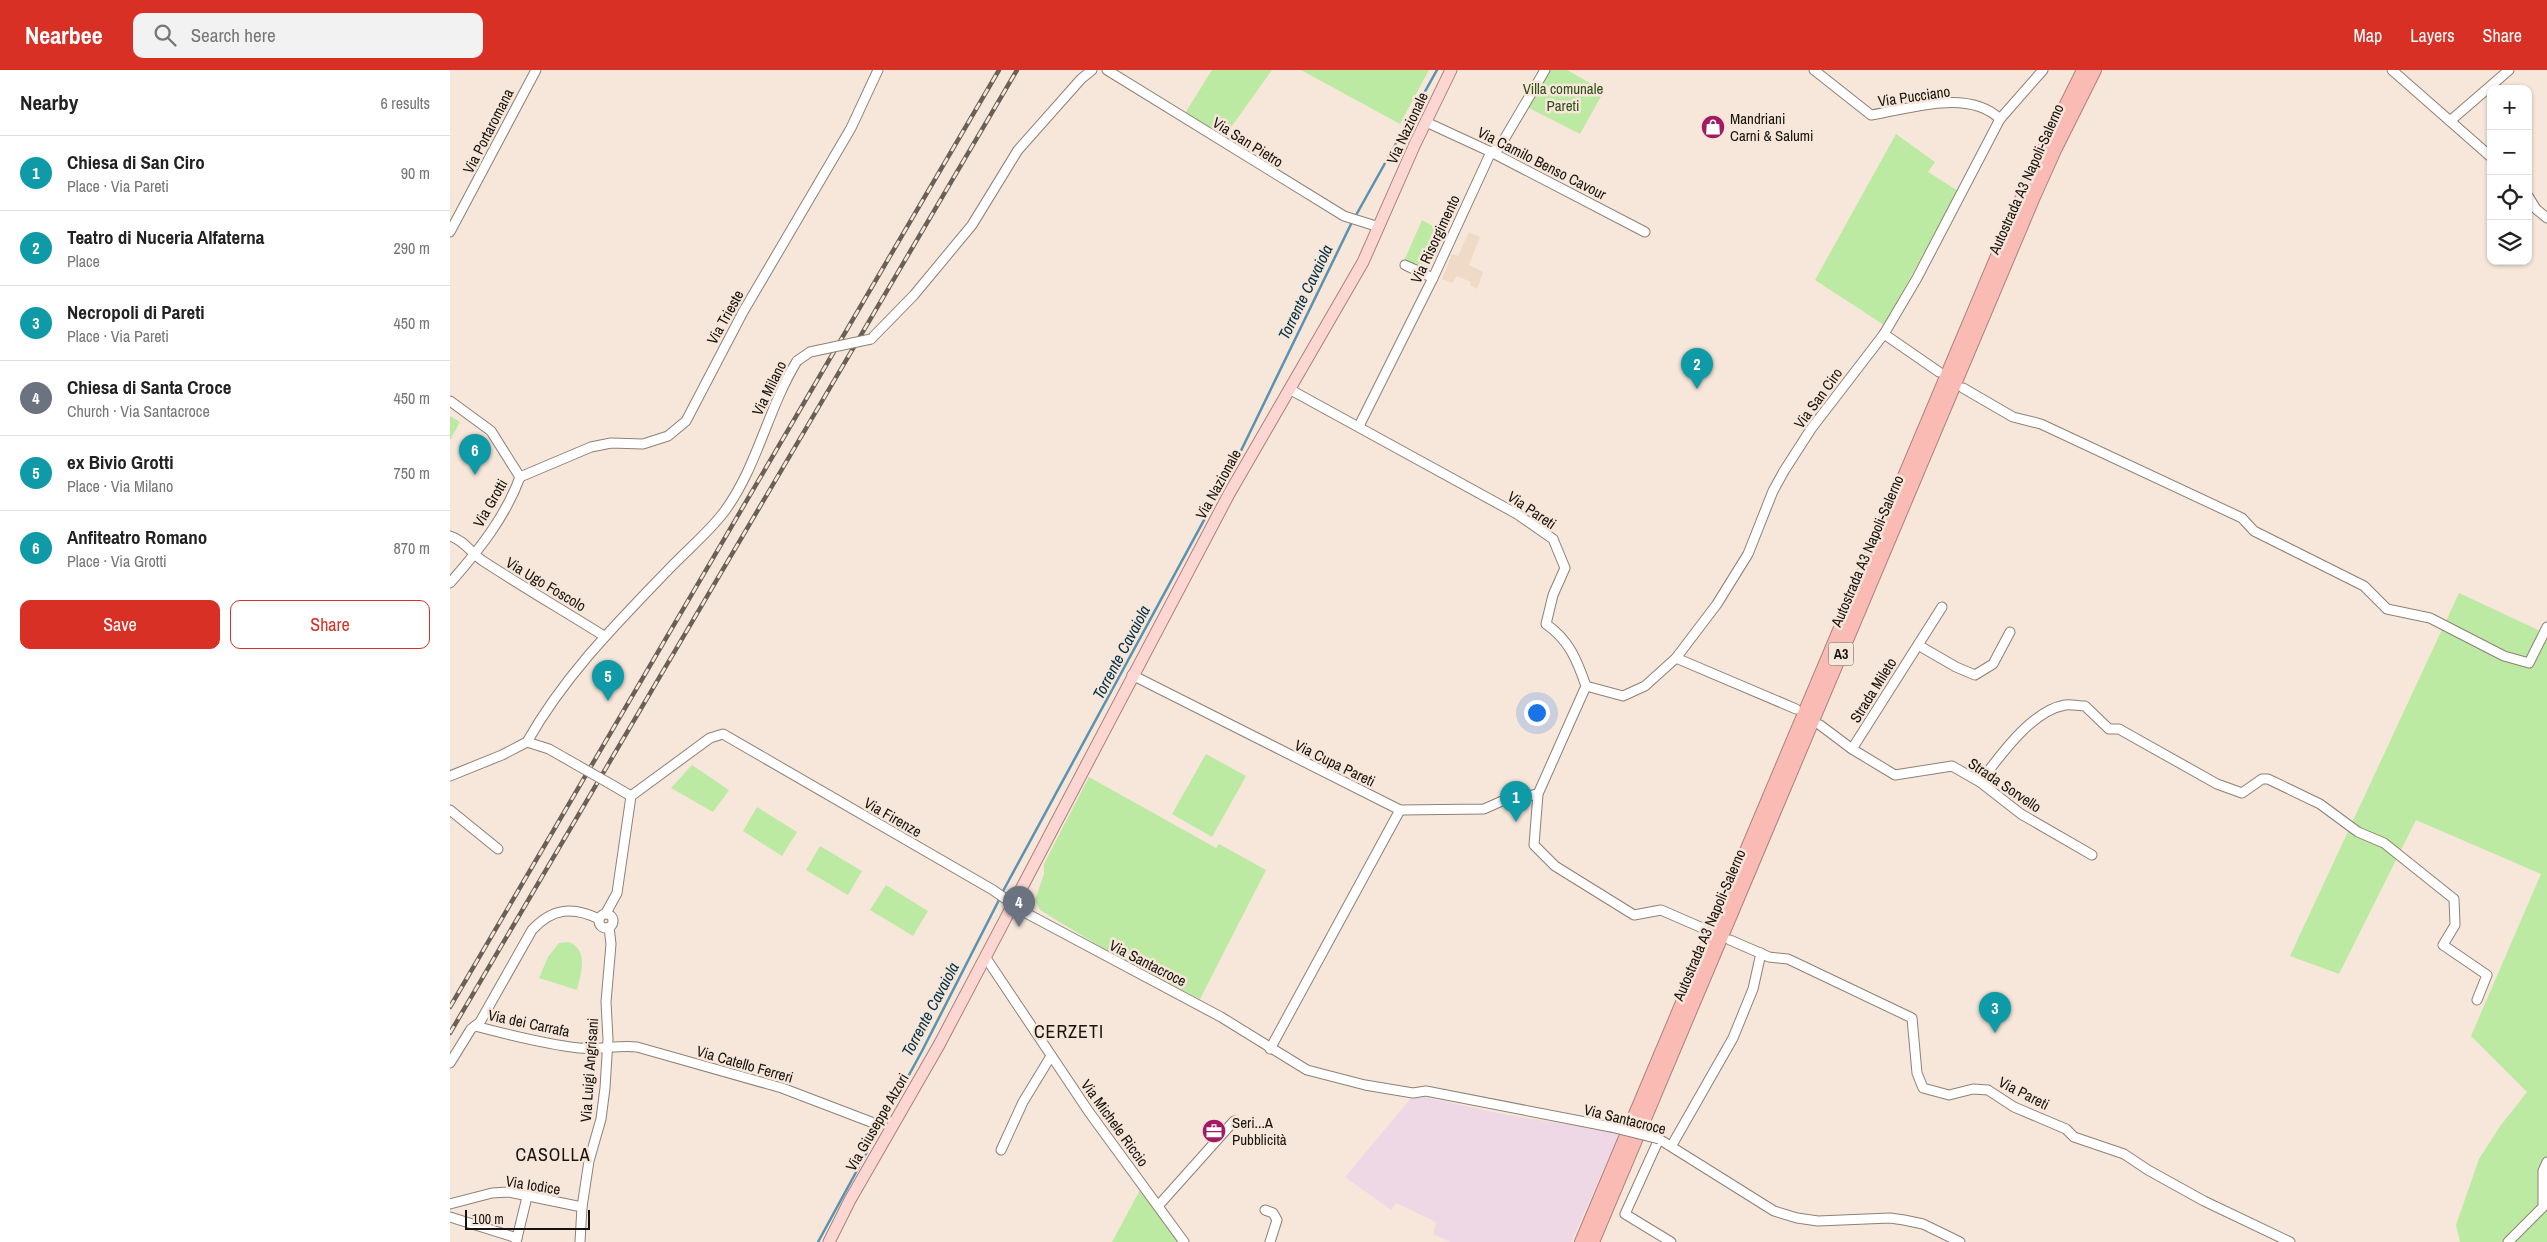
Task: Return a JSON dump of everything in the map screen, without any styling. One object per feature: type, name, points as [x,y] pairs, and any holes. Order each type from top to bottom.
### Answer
[{"type":"highway","name":"Autostrada A3 Napoli-Salerno","points":[[1581,1242],[2032,173],[2083,70]]},
{"type":"highway","name":"Autostrada A3 Napoli-Salerno","points":[[1593,1242],[2030,206],[2056,148],[2095,70]]},
{"type":"main road","name":"Via Nazionale","points":[[1010,905],[1229,494],[1355,276],[1450,70]]},
{"type":"main road","name":"Via Giuseppe Atzori","points":[[829,1242],[850,1200],[939,1045],[986,958],[1010,905]]},
{"type":"street","name":"Via Portaromana","points":[[450,232],[536,70]]},
{"type":"street","name":"Via Trieste","points":[[520,477],[591,447],[610,443],[643,444],[668,436],[686,422],[743,312],[851,128],[878,70]]},
{"type":"street","name":"Via Milano","points":[[527,742],[542,716],[572,674],[604,636],[711,528],[726,510],[738,489],[797,361],[810,352],[871,339],[914,295],[972,225],[1018,150],[1081,78],[1092,70]]},
{"type":"street","name":"Via San Pietro","points":[[1108,70],[1344,216],[1379,227]]},
{"type":"street","name":"Via Risorgimento","points":[[1359,426],[1433,278],[1491,152],[1499,148],[1545,70]]},
{"type":"street","name":"Via Pucciano","points":[[1814,70],[1871,115],[1951,101],[1990,110],[2000,119]]},
{"type":"street","name":"Via San Ciro","points":[[1586,686],[1623,696],[1645,686],[1676,658],[1717,604],[1748,554],[1773,491],[1784,471],[1817,421],[1884,334],[1917,278],[2000,119],[2043,70]]},
{"type":"street","points":[[2392,70],[2487,153]]},
{"type":"street","points":[[2450,121],[2509,70]]},
{"type":"street","name":"Via Camilo Benso Cavour","points":[[1426,122],[1491,152],[1645,232]]},
{"type":"street","points":[[2532,202],[2536,209],[2547,218]]},
{"type":"street","points":[[1405,265],[1433,278]]},
{"type":"street","points":[[1884,334],[1939,372]]},
{"type":"street","points":[[1963,388],[2013,417],[2041,424],[2242,518],[2254,531],[2364,586],[2387,609],[2430,618],[2504,656],[2529,663],[2547,627]]},
{"type":"street","name":"Via Pareti","points":[[1289,389],[1517,514],[1552,539],[1565,568],[1553,595],[1546,624],[1560,634],[1576,656],[1586,686]]},
{"type":"street","name":"Via Grotti","points":[[450,401],[491,431],[520,477],[509,503],[474,556],[450,583]]},
{"type":"street","name":"Via Ugo Foscolo","points":[[450,536],[459,539],[474,556],[604,636]]},
{"type":"street","name":"Strada Mileto","points":[[1852,749],[1942,607]]},
{"type":"street","points":[[1918,645],[1956,667],[1975,675],[1992,664],[2010,632]]},
{"type":"street","points":[[1676,658],[1796,709]]},
{"type":"street","name":"Via Cupa Pareti","points":[[1132,676],[1400,810],[1484,809],[1502,801],[1538,794]]},
{"type":"street","points":[[1586,686],[1538,794],[1534,845],[1555,866],[1634,915],[1661,910],[1706,930]]},
{"type":"street","points":[[1980,782],[2017,736],[2034,720],[2065,705],[2085,706],[2109,729],[2118,729],[2217,784],[2242,794],[2262,779],[2268,779],[2320,804],[2358,832],[2384,843],[2454,899],[2455,925],[2443,945],[2486,975],[2477,1000]]},
{"type":"street","name":"Strada Sorvello","points":[[1820,725],[1852,749],[1895,775],[1952,766],[1980,782],[2020,814],[2092,855]]},
{"type":"street","name":"Via Firenze","points":[[631,796],[700,744],[716,735],[723,734],[993,890],[1010,905]]},
{"type":"street","points":[[450,776],[502,755],[527,742],[549,749],[631,796]]},
{"type":"street","name":"Via Luigi Angrisani","points":[[580,1242],[582,1207],[589,1161],[601,1118],[608,1046],[606,1002],[611,944],[607,920],[616,893],[631,796]]},
{"type":"street","points":[[450,810],[498,849]]},
{"type":"street","points":[[1270,1049],[1400,810]]},
{"type":"street","name":"Via Santacroce","points":[[1010,905],[1221,1018],[1307,1070],[1365,1085],[1412,1093],[1426,1090],[1611,1127],[1660,1139],[1672,1145],[1725,1182],[1774,1211],[1797,1218],[1818,1221],[1890,1218],[1904,1220],[1923,1224],[1960,1242]]},
{"type":"street","points":[[450,1063],[475,1026],[480,1022],[532,930],[540,921],[562,910],[584,912],[607,920]]},
{"type":"street","name":"Via Pareti","points":[[1730,940],[1761,954],[1788,959],[1912,1018],[1918,1073],[1923,1088],[1949,1095],[1973,1089],[1988,1090],[2014,1106],[2066,1129],[2074,1137],[2124,1154],[2148,1170],[2204,1201],[2290,1242]]},
{"type":"street","points":[[1672,1145],[1733,1038],[1752,989],[1761,954]]},
{"type":"street","name":"Via Michele Riccio","points":[[986,958],[1051,1056],[1184,1242]]},
{"type":"street","name":"Via dei Carrafa","points":[[475,1026],[530,1040],[581,1048],[608,1046]]},
{"type":"street","name":"Via Catello Ferreri","points":[[608,1046],[638,1047],[782,1088],[870,1122]]},
{"type":"street","points":[[1001,1150],[1023,1102],[1051,1056]]},
{"type":"street","points":[[1158,1206],[1234,1121]]},
{"type":"street","points":[[1660,1139],[1625,1214],[1671,1242]]},
{"type":"street","points":[[2508,1242],[2543,1207],[2543,1172],[2547,1162]]},
{"type":"street","name":"Via Iodice","points":[[450,1204],[492,1193],[508,1192],[582,1207]]},
{"type":"street","points":[[450,1217],[516,1240],[527,1197]]},
{"type":"street","points":[[1265,1210],[1273,1213],[1277,1220],[1270,1242]]},
{"type":"shaded area","points":[[1469,232],[1480,237],[1469,265],[1483,272],[1477,289],[1470,285],[1471,282],[1457,276],[1452,283],[1442,279],[1452,254],[1458,256]]},
{"type":"shaded area","points":[[1425,1097],[1502,1114],[1620,1133],[1571,1242],[1450,1242],[1433,1234],[1436,1222],[1396,1203],[1391,1210],[1345,1177],[1411,1098]]},
{"type":"green space","points":[[1212,70],[1272,70],[1221,141],[1184,115]]},
{"type":"green space","points":[[1301,70],[1429,70],[1400,124]]},
{"type":"green space","name":"Villa comunale Pareti","points":[[1546,70],[1567,70],[1604,91],[1580,134],[1527,107]]},
{"type":"green space","points":[[1896,134],[1935,162],[1928,172],[1958,191],[1884,325],[1815,280]]},
{"type":"green space","points":[[1422,220],[1444,232],[1426,273],[1404,261]]},
{"type":"green space","points":[[450,416],[460,422],[450,440]]},
{"type":"green space","points":[[2459,593],[2547,634],[2547,1242],[2460,1242],[2456,1225],[2479,1159],[2501,1125],[2527,1092],[2471,1036],[2541,874],[2416,820],[2339,974],[2290,956]]},
{"type":"green space","points":[[1206,754],[1246,776],[1212,837],[1172,814]]},
{"type":"green space","points":[[692,765],[729,790],[713,812],[671,788]]},
{"type":"green space","points":[[1089,777],[1216,848],[1219,844],[1266,870],[1200,999],[1116,956],[1040,910],[1035,900],[1044,874],[1044,864]]},
{"type":"green space","points":[[757,807],[797,832],[782,856],[743,831]]},
{"type":"green space","points":[[820,846],[862,871],[848,895],[806,870]]},
{"type":"green space","points":[[886,885],[928,911],[913,936],[870,910]]},
{"type":"green space","points":[[569,942],[575,946],[581,956],[582,970],[577,990],[539,978],[548,957],[559,943]]},
{"type":"green space","points":[[1140,1190],[1177,1240],[1178,1242],[1112,1242]]},
{"type":"waterway","name":"Torrente Cavaiola","points":[[1355,217],[1437,70]]},
{"type":"waterway","name":"Torrente Cavaiola","points":[[1002,893],[1236,461],[1352,222]]},
{"type":"waterway","name":"Torrente Cavaiola","points":[[818,1242],[922,1051],[1000,898]]},
{"type":"railway","points":[[450,1007],[999,70]]},
{"type":"railway","points":[[450,1033],[1017,70]]},
{"type":"place","name":"Mandriani Carni & Salumi","points":[[1713,127]]},
{"type":"place","name":"Teatro di Nuceria Alfaterna","points":[[1697,389]]},
{"type":"place","name":"Anfiteatro Romano","points":[[475,475]]},
{"type":"place","name":"ex Bivio Grotti","points":[[608,701]]},
{"type":"place","name":"Chiesa di San Ciro","points":[[1516,822]]},
{"type":"place","name":"Chiesa di Santa Croce","points":[[1019,927]]},
{"type":"place","name":"Necropoli di Pareti","points":[[1995,1033]]},
{"type":"place","name":"Seri...A Pubblicità","points":[[1214,1131]]},
{"type":"district","name":"CERZETI","points":[[1069,1031]]},
{"type":"district","name":"CASOLLA","points":[[553,1154]]}]
